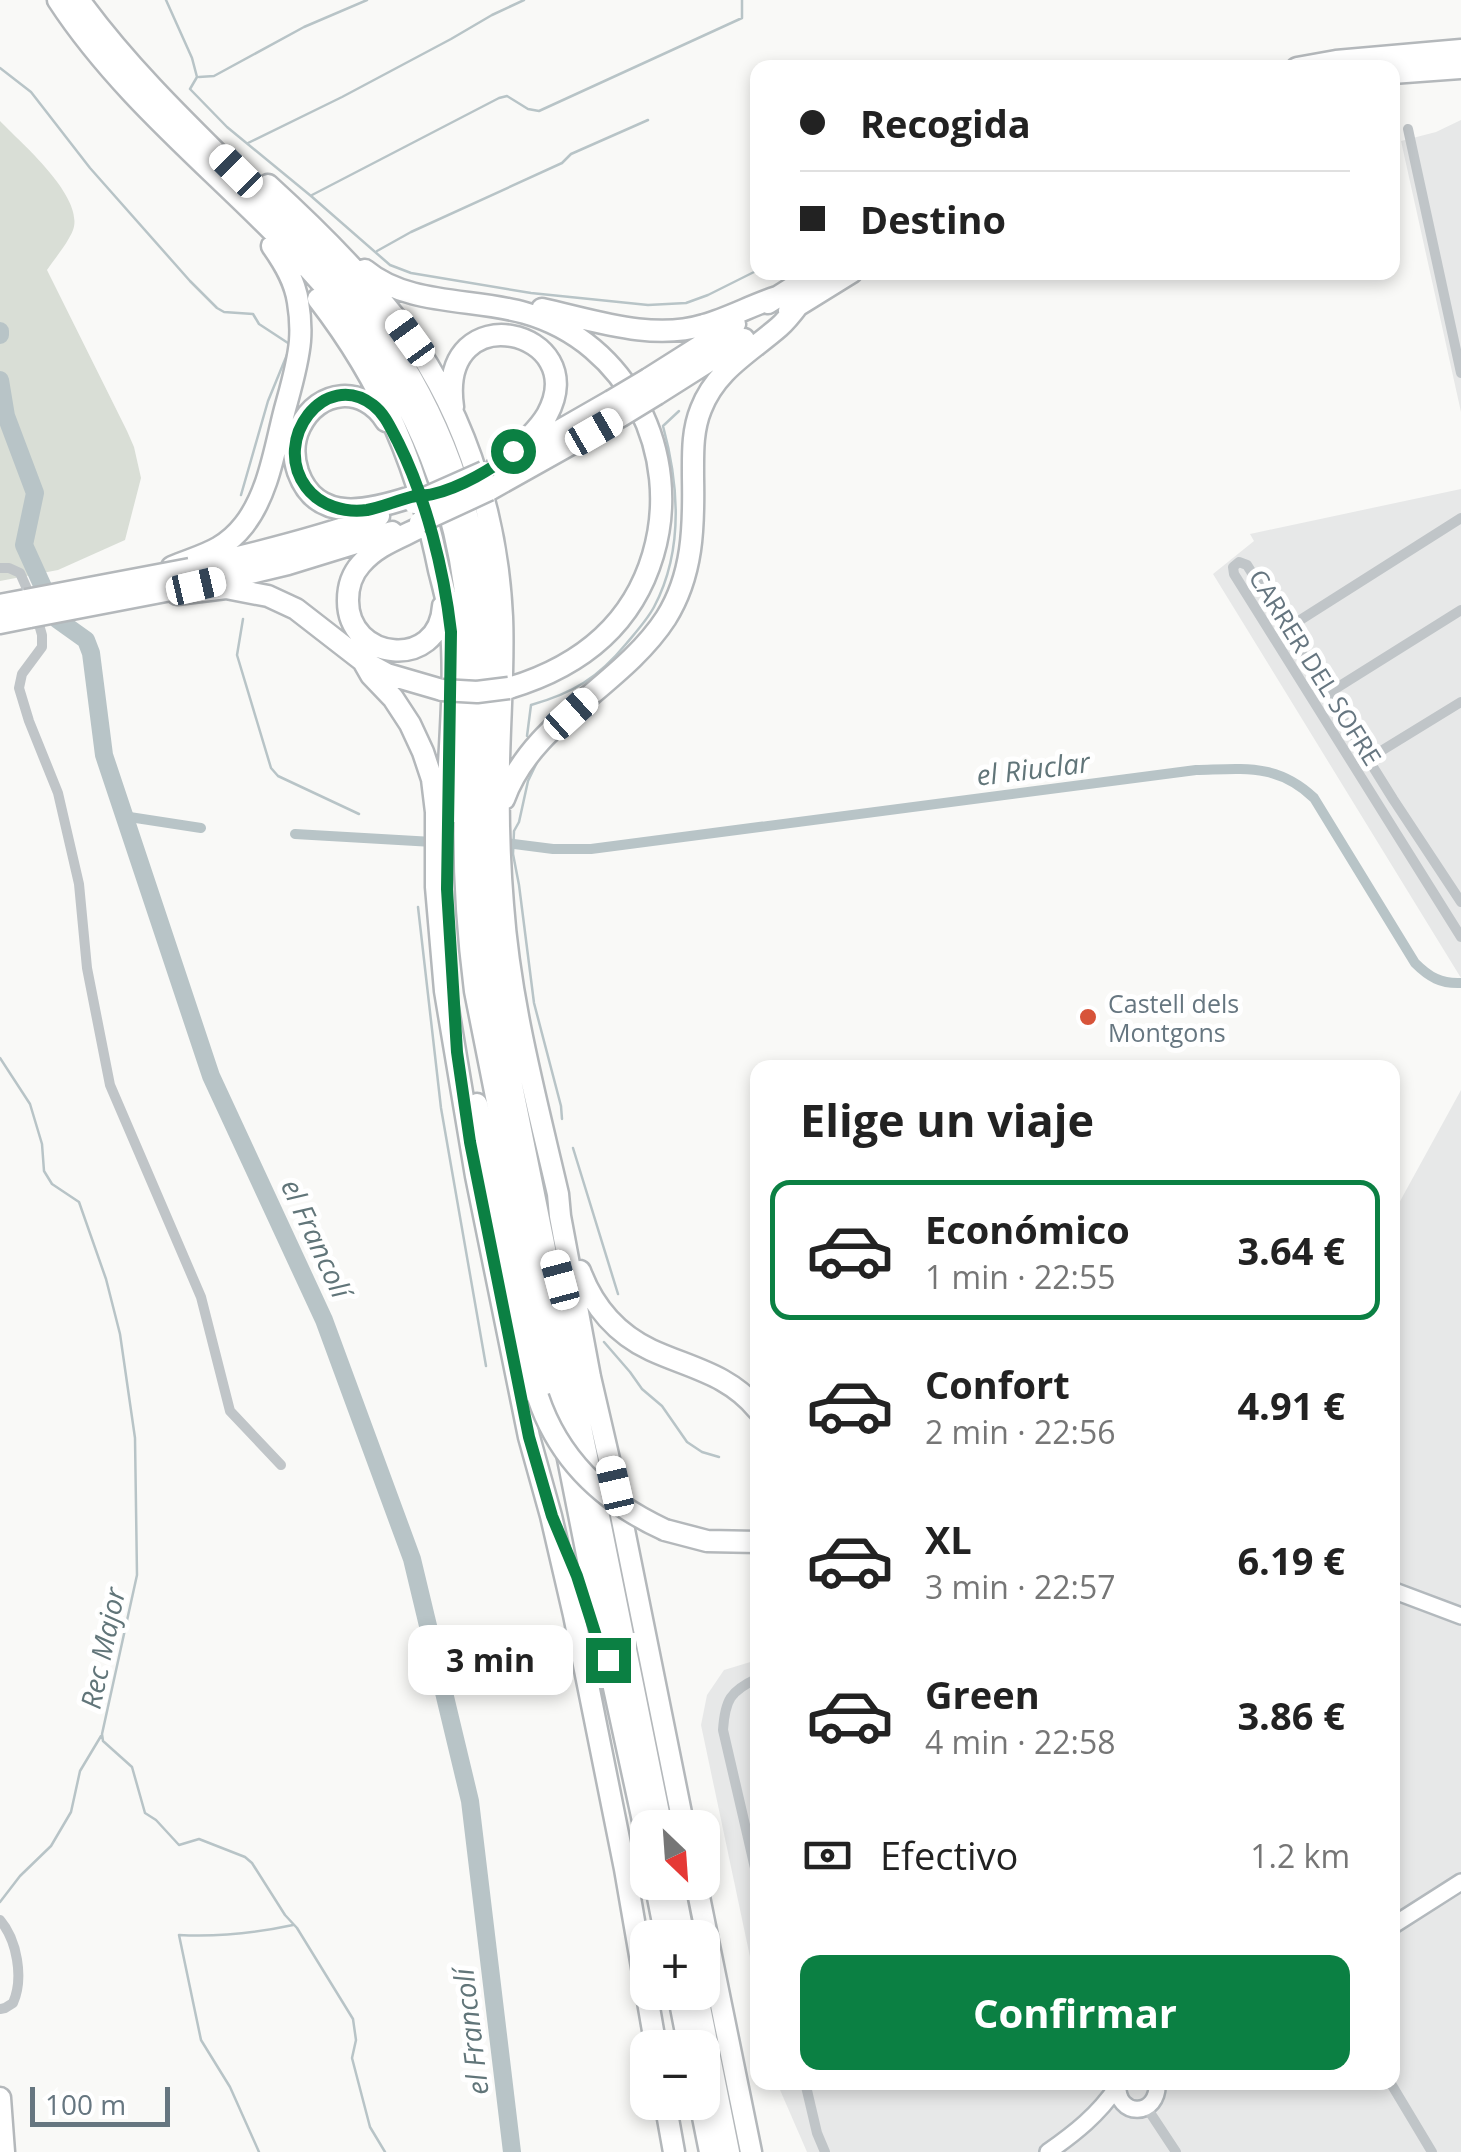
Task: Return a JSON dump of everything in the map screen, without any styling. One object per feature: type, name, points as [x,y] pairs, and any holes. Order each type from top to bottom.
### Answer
[{"type":"highway","points":[[58,0],[103,60],[349,316],[376,353],[421,435],[454,530],[468,616],[464,850],[476,991],[641,1810]]},
{"type":"highway","points":[[79,0],[136,70],[320,256],[379,328],[413,380],[445,446],[469,519],[478,562],[486,644],[481,824],[484,917],[496,1011],[658,1810]]},
{"type":"highway","points":[[1347,60],[1461,50]]},
{"type":"highway","points":[[1400,72],[1461,68]]},
{"type":"highway","points":[[136,70],[347,260],[395,317],[426,363],[458,424]]},
{"type":"highway","points":[[172,132],[309,287],[358,356],[396,426],[411,466],[428,521],[451,632],[446,855],[457,1052]]},
{"type":"highway","points":[[193,577],[282,601],[363,661],[387,674],[442,690],[478,692],[510,688],[550,674],[580,657],[606,635],[631,604],[656,545],[662,508],[661,470],[652,435],[625,381],[600,355],[538,316],[410,292],[373,277],[309,216],[266,184]]},
{"type":"highway","points":[[193,577],[206,556],[243,526],[264,486],[297,359],[300,326],[294,286],[271,244]]},
{"type":"highway","points":[[652,387],[804,280]]},
{"type":"highway","points":[[443,589],[444,612],[438,627],[427,641],[411,650],[395,651],[371,643],[358,632],[350,616],[349,588],[361,563],[420,513],[616,409],[839,280]]},
{"type":"highway","points":[[443,298],[512,303],[638,329],[673,331],[706,325],[777,297]]},
{"type":"highway","points":[[499,810],[520,762],[637,653],[667,616],[683,582],[692,547],[693,447],[701,407],[725,370],[780,326],[799,304]]},
{"type":"highway","points":[[0,622],[28,608],[193,577],[325,534],[420,513],[437,486],[490,476],[537,429],[554,396],[554,372],[540,349],[520,337],[500,334],[482,339],[459,360],[452,384],[453,405],[458,424],[486,506],[498,570],[502,631],[499,810],[503,904],[522,1030],[558,1194],[588,1291],[605,1316],[642,1345],[722,1378],[750,1401]]},
{"type":"highway","points":[[411,466],[377,407],[359,397],[336,396],[315,408],[305,417],[295,441],[296,464],[305,486],[334,508],[420,513]]},
{"type":"highway","points":[[0,605],[28,608]]},
{"type":"highway","points":[[363,661],[410,724],[432,779],[445,991],[473,1159],[529,1437],[552,1516],[614,1810],[653,2030]]},
{"type":"highway","points":[[455,994],[538,1397],[558,1440],[587,1478],[625,1509],[665,1530],[707,1540],[750,1542]]},
{"type":"highway","points":[[558,1194],[590,1377],[678,1810]]},
{"type":"highway","points":[[540,1224],[550,1242],[590,1377]]},
{"type":"highway","points":[[552,1516],[608,1660]]},
{"type":"highway","points":[[700,1900],[751,2152]]},
{"type":"highway","points":[[701,2010],[729,2152]]},
{"type":"highway","points":[[0,2098],[4,2152]]},
{"type":"highway","points":[[669,2120],[674,2152]]},
{"type":"highway","points":[[704,2120],[710,2152]]},
{"type":"street","points":[[1408,129],[1461,373]]},
{"type":"street","points":[[1286,628],[1461,518]]},
{"type":"street","name":"CARRER DEL SOFRE","points":[[1459,896],[1246,565],[1239,562],[1232,567],[1234,574],[1461,937]]},
{"type":"street","points":[[0,568],[14,569],[24,579],[42,634],[42,646],[22,674],[19,688],[58,793],[76,867],[88,968],[110,1084],[201,1296],[230,1411],[281,1465]]},
{"type":"street","points":[[1327,694],[1461,610]]},
{"type":"street","points":[[1368,759],[1461,702]]},
{"type":"street","points":[[1440,905],[1459,896]]},
{"type":"street","points":[[1400,1583],[1461,1606]]},
{"type":"street","points":[[1400,1593],[1461,1616]]},
{"type":"street","points":[[750,1682],[732,1693],[724,1711],[723,1730],[750,1846]]},
{"type":"street","points":[[1400,1921],[1461,1882]]},
{"type":"street","points":[[0,1920],[12,1942],[18,1980],[13,2003],[0,2009]]},
{"type":"street","points":[[807,2090],[825,2152]]},
{"type":"street","points":[[1048,2152],[1086,2125],[1114,2090]]},
{"type":"street","points":[[1118,2090],[1119,2098],[1134,2110],[1147,2108],[1156,2090]]},
{"type":"street","points":[[1395,2090],[1432,2152]]},
{"type":"street","points":[[1086,2125],[1128,2108]]},
{"type":"street","points":[[1147,2108],[1176,2152]]},
{"type":"shaded area","points":[[1461,120],[1461,412],[1401,141],[1436,132]]},
{"type":"shaded area","points":[[0,121],[49,171],[70,202],[73,230],[47,270],[127,431],[141,478],[125,540],[58,570],[0,581]]},
{"type":"shaded area","points":[[1461,489],[1461,978],[1213,574],[1254,541],[1250,534]]},
{"type":"shaded area","points":[[1461,1090],[1461,2152],[807,2152],[780,2090],[1400,2090],[1400,1201]]},
{"type":"shaded area","points":[[750,1662],[750,1957],[701,1725],[707,1695],[724,1670]]},
{"type":"waterway","points":[[166,0],[192,58],[197,77],[190,89],[227,127],[390,265],[411,273],[531,293],[648,305],[686,303],[750,274]]},
{"type":"waterway","points":[[199,77],[214,76],[304,27],[367,0]]},
{"type":"waterway","points":[[248,143],[524,0]]},
{"type":"waterway","points":[[312,195],[499,98],[507,96],[539,111],[742,18],[742,0]]},
{"type":"waterway","points":[[0,68],[31,92],[90,168],[217,308],[253,314],[259,324],[291,345],[268,401],[241,495]]},
{"type":"waterway","points":[[377,251],[648,120]]},
{"type":"waterway","name":"el Francolí","points":[[0,380],[6,416],[35,493],[24,545],[58,620],[86,640],[91,653],[104,755],[211,1076],[324,1320],[412,1559],[470,1801],[512,2152]]},
{"type":"waterway","points":[[527,736],[531,705],[560,695],[595,675],[626,644],[654,607],[670,563],[676,517],[673,471],[663,426],[679,411]]},
{"type":"waterway","points":[[243,619],[237,655],[271,768],[278,776],[359,814]]},
{"type":"waterway","points":[[540,756],[528,781],[514,831],[513,854],[534,1003],[562,1119]]},
{"type":"waterway","name":"el Riuclar","points":[[506,843],[591,849],[1196,770],[1259,770],[1287,779],[1314,798],[1415,963],[1436,979],[1461,983]]},
{"type":"waterway","name":"el Riuclar","points":[[123,816],[201,828]]},
{"type":"waterway","name":"el Riuclar","points":[[295,834],[433,842]]},
{"type":"waterway","points":[[418,907],[441,1108],[486,1366]]},
{"type":"waterway","name":"Rec Major","points":[[0,1058],[30,1104],[42,1144],[44,1171],[52,1184],[79,1202],[120,1334],[135,1438],[137,1575],[103,1741],[132,1767],[145,1813],[179,1845],[199,1839],[245,1857],[297,1928],[353,2019],[356,2040],[352,2058],[370,2127],[385,2152]]},
{"type":"waterway","points":[[573,1148],[618,1294]]},
{"type":"waterway","points":[[604,1342],[642,1389],[662,1406],[687,1442],[719,1457]]},
{"type":"waterway","points":[[0,1902],[51,1846],[71,1812],[80,1771],[101,1736]]},
{"type":"waterway","points":[[259,2152],[230,2087],[201,2040],[179,1935],[236,1934],[293,1925]]},
{"type":"place","name":"Castell dels Montgons","points":[[1088,1017]]},
{"type":"route","points":[[513,451],[497,466],[435,494],[412,497],[356,511],[334,508],[313,495],[299,476],[294,452],[298,428],[326,400],[348,395],[369,402],[383,415],[411,466],[416,482],[425,509],[432,533],[451,632],[447,889],[457,1052],[470,1142],[529,1437],[552,1516],[608,1660]]}]
